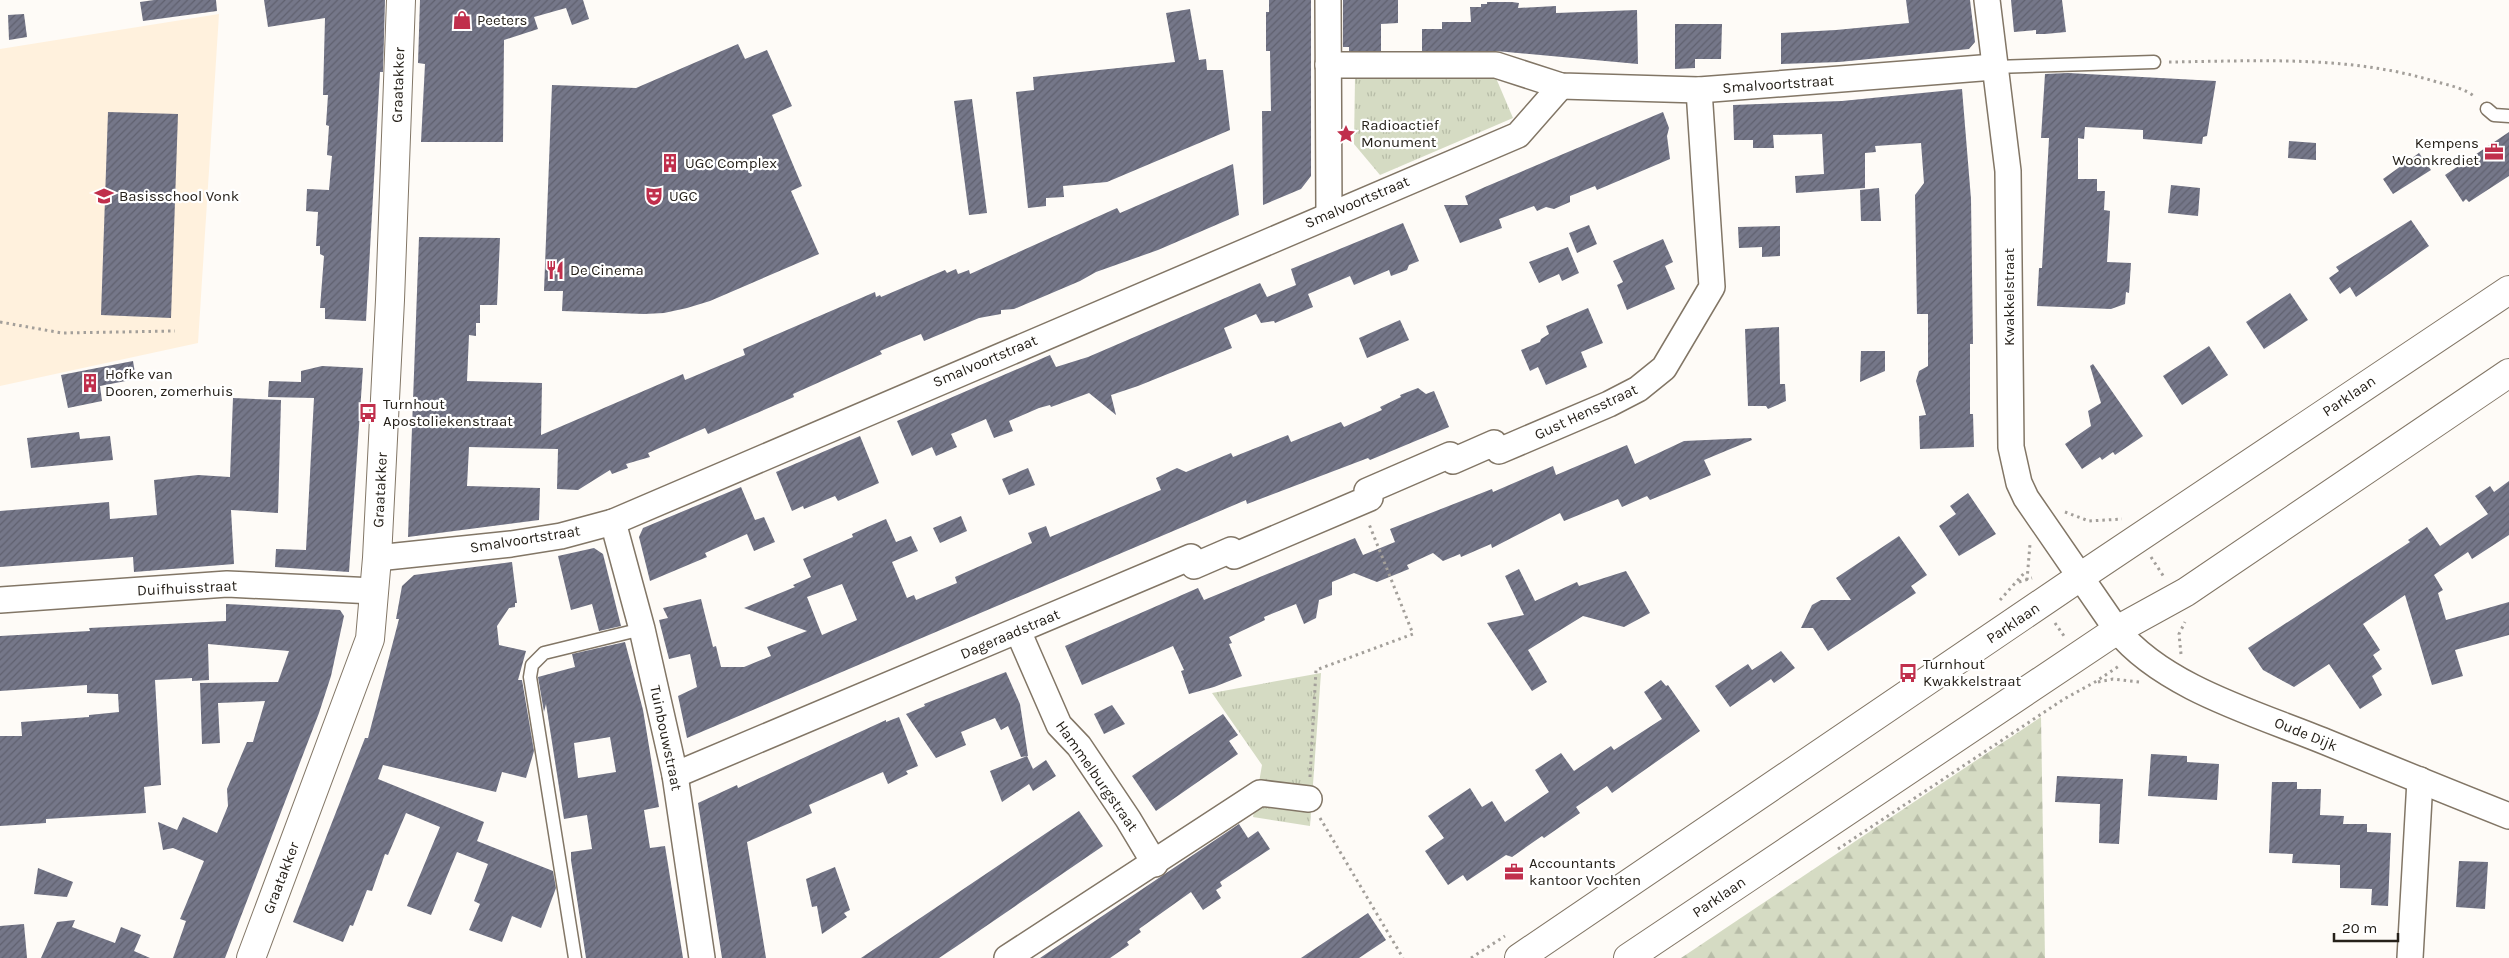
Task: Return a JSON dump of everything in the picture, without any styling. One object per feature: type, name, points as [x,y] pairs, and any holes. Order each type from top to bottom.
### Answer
[{"type":"main road","name":"Graatakker","points":[[251,958],[370,639],[377,558],[401,0]]},
{"type":"main road","name":"Parklaan","points":[[1519,958],[2080,577],[2131,528],[2509,290]]},
{"type":"main road","name":"Parklaan","points":[[1628,958],[2117,630],[2183,606],[2509,373]]},
{"type":"street","points":[[1328,0],[1329,214]]},
{"type":"street","name":"Kwakkelstraat","points":[[1988,0],[1994,67],[2008,171],[2011,447],[2019,483],[2026,498],[2117,630]]},
{"type":"street","name":"Smalvoortstraat","points":[[1328,65],[1496,65],[1561,86],[1699,90],[1994,67]]},
{"type":"street","name":"Smalvoortstraat","points":[[377,558],[511,544],[561,536],[613,522],[1329,214],[1518,135],[1561,86]]},
{"type":"street","name":"Gust Hensstraat","points":[[1335,513],[1370,498],[1367,491],[1450,455],[1453,461],[1494,442],[1499,452],[1609,404],[1638,389],[1664,368],[1712,287],[1699,90]]},
{"type":"street","name":"Dageraadstraat","points":[[675,776],[1191,557],[1194,566],[1231,550],[1234,556],[1335,513]]},
{"type":"street","name":"Tuinbouwstraat","points":[[613,522],[642,629],[675,776],[702,958]]},
{"type":"street","name":"Duifhuisstraat","points":[[0,600],[227,584],[374,591]]},
{"type":"street","name":"Oude Dijk","points":[[2117,630],[2130,647],[2147,660],[2192,687],[2509,816]]},
{"type":"street","name":"Hammelburgstraat","points":[[1018,631],[1060,725],[1079,746],[1128,819],[1155,864]]},
{"type":"street","points":[[2410,958],[2420,780]]},
{"type":"street","points":[[1007,958],[1155,864],[1260,793],[1309,799]]},
{"type":"lane","points":[[1994,67],[2154,62]]},
{"type":"lane","points":[[2487,109],[2494,115],[2509,116]]},
{"type":"lane","points":[[575,958],[530,677],[532,665],[544,653],[642,629]]},
{"type":"path","points":[[2154,62],[2319,61],[2351,65],[2398,72],[2450,86],[2473,95],[2487,109]]},
{"type":"path","points":[[0,322],[62,333],[175,331]]},
{"type":"path","points":[[1361,502],[1413,634],[1316,670],[1309,799],[1403,958]]},
{"type":"path","points":[[2063,510],[2082,520],[2131,528],[2183,606],[2179,634],[2179,648],[2183,659]]},
{"type":"path","points":[[1830,855],[2056,704],[2096,682],[2027,580]]},
{"type":"shaded area","name":"Basisschool Vonk","points":[[219,14],[198,343],[0,386],[0,49]]},
{"type":"green space","points":[[1355,78],[1496,78],[1513,118],[1380,175],[1354,144]]},
{"type":"green space","points":[[1321,673],[1310,826],[1253,817],[1262,765],[1212,693]]},
{"type":"green space","points":[[2041,717],[2045,958],[1681,958]]},
{"type":"building","points":[[154,0],[216,0],[217,11],[143,21],[140,2]]},
{"type":"building","points":[[264,0],[385,0],[383,72],[380,72],[366,321],[325,319],[325,308],[320,308],[324,256],[320,254],[320,246],[316,246],[318,212],[306,211],[307,189],[329,190],[332,156],[327,155],[329,126],[326,125],[328,95],[323,95],[325,18],[268,27]]},
{"type":"building","points":[[420,0],[583,0],[589,19],[572,25],[566,8],[534,17],[538,29],[504,40],[503,142],[421,142],[425,64],[418,63]]},
{"type":"building","points":[[1269,0],[1311,0],[1311,176],[1301,189],[1263,205],[1262,111],[1271,111],[1270,51],[1266,51],[1266,12],[1269,12]]},
{"type":"building","points":[[1343,0],[1398,0],[1398,23],[1381,24],[1381,51],[1349,51],[1349,47],[1343,47]]},
{"type":"building","points":[[1906,0],[1970,0],[1975,42],[1969,49],[1839,62],[1781,64],[1781,33],[1909,23]]},
{"type":"building","points":[[2011,0],[2062,0],[2066,32],[2036,34],[2036,30],[2014,32]]},
{"type":"building","points":[[1487,2],[1519,3],[1518,8],[1556,6],[1556,13],[1637,10],[1638,64],[1496,51],[1422,51],[1422,29],[1442,29],[1442,22],[1471,22],[1470,7],[1481,7],[1481,4],[1487,4]]},
{"type":"building","points":[[1190,9],[1199,60],[1206,59],[1207,70],[1223,70],[1230,130],[1107,182],[1063,186],[1064,197],[1046,198],[1046,206],[1028,208],[1016,92],[1034,90],[1033,77],[1175,62],[1166,13]]},
{"type":"building","points":[[24,14],[27,37],[9,40],[8,15]]},
{"type":"building","points":[[1675,24],[1722,24],[1721,59],[1695,59],[1695,68],[1675,69]]},
{"type":"building","name":"UGC Complex","points":[[738,44],[745,59],[767,50],[792,106],[772,115],[802,186],[791,191],[819,254],[710,301],[687,308],[664,313],[644,314],[562,311],[563,291],[544,291],[552,85],[636,88]]},
{"type":"building","points":[[2068,73],[2216,81],[2207,136],[2203,137],[2202,144],[2143,139],[2143,130],[2085,127],[2084,139],[2078,138],[2078,179],[2097,179],[2097,191],[2105,191],[2104,210],[2110,211],[2107,262],[2131,263],[2129,293],[2126,292],[2125,304],[2111,309],[2037,306],[2039,268],[2042,268],[2049,138],[2041,138],[2045,74]]},
{"type":"building","points":[[1962,89],[1971,199],[1973,344],[1970,344],[1970,414],[1973,414],[1974,447],[1920,449],[1919,416],[1926,415],[1916,381],[1919,371],[1928,366],[1928,314],[1917,314],[1915,195],[1924,183],[1921,143],[1875,146],[1876,152],[1865,153],[1865,188],[1796,193],[1795,176],[1824,174],[1822,134],[1773,135],[1774,148],[1753,148],[1753,140],[1734,140],[1733,105],[1842,101]]},
{"type":"building","points":[[972,99],[987,213],[969,215],[954,101]]},
{"type":"building","points":[[108,112],[178,114],[171,318],[101,315]]},
{"type":"building","points":[[1663,112],[1669,128],[1667,136],[1670,159],[1597,190],[1595,186],[1570,196],[1570,202],[1554,209],[1546,207],[1537,211],[1534,206],[1499,219],[1502,228],[1460,243],[1444,205],[1468,205],[1465,196]]},
{"type":"building","name":"Kempens Woonkrediet","points":[[2509,132],[2509,176],[2469,202],[2466,199],[2463,202],[2445,175]]},
{"type":"building","points":[[2289,141],[2316,143],[2316,160],[2288,158]]},
{"type":"building","points":[[2419,153],[2431,170],[2393,194],[2383,179]]},
{"type":"building","points":[[1233,164],[1239,215],[1158,250],[1096,272],[1080,281],[1014,309],[1001,310],[1001,314],[979,318],[924,341],[921,334],[899,343],[880,351],[882,354],[793,394],[794,397],[708,434],[705,428],[648,453],[650,457],[626,464],[628,468],[612,474],[610,470],[578,490],[557,489],[558,449],[469,447],[467,486],[540,488],[539,520],[408,537],[419,237],[500,238],[497,305],[480,305],[480,323],[476,323],[476,336],[469,335],[467,381],[542,383],[541,435],[683,374],[685,380],[745,355],[743,349],[875,292],[876,297],[880,295],[881,297],[945,270],[947,273],[956,269],[958,274],[969,270],[970,274],[1117,208],[1120,213]]},
{"type":"building","points":[[2171,185],[2200,188],[2198,216],[2168,213]]},
{"type":"building","points":[[1879,188],[1881,221],[1861,221],[1860,190]]},
{"type":"building","points":[[2411,220],[2429,246],[2356,297],[2350,287],[2340,294],[2329,278],[2339,271],[2336,267]]},
{"type":"building","points":[[1403,223],[1419,261],[1409,265],[1407,270],[1391,276],[1389,270],[1354,285],[1350,276],[1308,294],[1313,307],[1275,323],[1274,321],[1261,323],[1256,314],[1224,328],[1232,348],[1111,395],[1116,415],[1089,393],[1051,407],[1050,405],[1039,408],[1009,421],[1013,431],[994,438],[986,419],[951,434],[957,447],[936,456],[932,447],[912,456],[897,421],[1050,355],[1056,367],[1088,357],[1260,283],[1267,297],[1296,285],[1291,269]]},
{"type":"building","points":[[1589,225],[1597,244],[1577,253],[1569,233]]},
{"type":"building","points":[[1780,226],[1780,256],[1762,257],[1762,247],[1739,248],[1738,227]]},
{"type":"building","points":[[1663,239],[1673,262],[1665,266],[1675,289],[1627,310],[1617,285],[1623,282],[1613,261]]},
{"type":"building","points":[[1568,247],[1579,273],[1562,281],[1559,274],[1539,283],[1529,262]]},
{"type":"building","points":[[2290,293],[2308,320],[2264,349],[2246,322]]},
{"type":"building","points":[[1588,308],[1603,343],[1581,352],[1587,367],[1546,385],[1538,367],[1530,371],[1521,350],[1540,342],[1541,339],[1549,334],[1546,326]]},
{"type":"building","points":[[1400,320],[1409,340],[1367,358],[1359,338]]},
{"type":"building","points":[[1779,327],[1780,384],[1785,384],[1786,401],[1768,409],[1766,406],[1748,406],[1745,329]]},
{"type":"building","points":[[2209,346],[2228,375],[2182,405],[2163,376]]},
{"type":"building","points":[[1861,351],[1885,351],[1885,371],[1860,382]]},
{"type":"building","name":"Hofke van Dooren, zomerhuis","points":[[133,361],[136,379],[100,386],[102,401],[68,408],[61,375]]},
{"type":"building","points":[[2093,364],[2143,436],[2115,455],[2113,452],[2102,460],[2100,457],[2082,469],[2065,444],[2091,426],[2088,411],[2101,403],[2090,366]]},
{"type":"building","points":[[322,366],[363,368],[349,572],[275,567],[276,549],[306,550],[314,398],[268,397],[269,381],[301,382],[301,371]]},
{"type":"building","points":[[1418,388],[1426,394],[1434,391],[1449,427],[1370,460],[1368,458],[1247,504],[1246,500],[687,738],[678,696],[697,687],[690,654],[669,659],[659,620],[668,618],[663,608],[701,599],[713,647],[716,646],[721,667],[744,667],[771,656],[767,647],[807,631],[744,608],[795,587],[793,585],[811,577],[803,559],[853,537],[852,534],[886,519],[896,542],[911,536],[918,551],[892,562],[907,598],[914,595],[916,600],[957,583],[955,577],[1032,543],[1028,533],[1046,526],[1050,537],[1161,490],[1156,478],[1177,468],[1186,472],[1231,453],[1233,457],[1288,435],[1291,442],[1341,422],[1344,427],[1382,410],[1380,407],[1401,397],[1400,395]],"holes":[[[842,584],[857,620],[822,635],[807,597]]]},
{"type":"building","points":[[233,398],[281,400],[278,513],[231,510],[234,564],[134,572],[133,557],[0,567],[0,511],[109,502],[110,519],[157,515],[154,480],[198,475],[230,477]]},
{"type":"building","points":[[79,432],[80,439],[110,436],[113,460],[31,468],[27,438]]},
{"type":"building","points":[[860,436],[879,483],[838,501],[835,496],[804,509],[803,506],[792,511],[776,472]]},
{"type":"building","points":[[1751,438],[1752,440],[1704,460],[1711,475],[1650,500],[1647,496],[1622,507],[1618,499],[1564,521],[1560,513],[1492,548],[1491,544],[1461,557],[1460,554],[1443,561],[1433,553],[1407,565],[1409,569],[1377,582],[1354,573],[1332,582],[1332,595],[1319,600],[1316,618],[1304,624],[1296,604],[1264,617],[1265,620],[1229,637],[1232,643],[1229,644],[1242,676],[1214,687],[1189,694],[1181,671],[1184,670],[1173,646],[1082,685],[1065,646],[1198,588],[1204,600],[1355,538],[1363,555],[1395,542],[1390,529],[1492,489],[1493,492],[1553,466],[1556,475],[1627,445],[1635,464],[1684,441]]},
{"type":"building","points":[[1028,468],[1035,485],[1009,495],[1002,479]]},
{"type":"building","points":[[2509,481],[2509,535],[2472,559],[2468,552],[2434,575],[2443,590],[2438,593],[2446,620],[2509,602],[2509,635],[2455,650],[2463,676],[2432,685],[2405,595],[2363,624],[2380,650],[2373,655],[2382,669],[2372,676],[2382,695],[2360,709],[2329,664],[2294,687],[2263,670],[2248,648],[2410,542],[2408,540],[2427,527],[2440,546],[2488,514],[2475,496],[2490,486],[2494,492]]},
{"type":"building","points":[[741,487],[755,520],[764,517],[775,542],[754,551],[747,534],[705,553],[707,557],[650,581],[639,537],[643,528]]},
{"type":"building","points":[[1968,493],[1996,534],[1959,556],[1939,526],[1956,514],[1950,506]]},
{"type":"building","points":[[961,516],[967,531],[940,543],[933,528]]},
{"type":"building","points":[[1899,536],[1927,575],[1911,586],[1916,593],[1828,651],[1813,628],[1801,628],[1812,605],[1821,600],[1851,600],[1836,578]]},
{"type":"building","points":[[594,548],[603,554],[621,626],[599,631],[592,604],[571,610],[558,556]]},
{"type":"building","points":[[512,562],[517,603],[515,603],[515,607],[509,608],[497,626],[499,645],[526,651],[518,680],[522,680],[534,751],[526,778],[502,772],[496,792],[383,765],[378,779],[484,822],[477,841],[553,871],[556,888],[541,928],[512,916],[502,942],[469,930],[480,904],[474,901],[488,864],[457,852],[431,915],[407,906],[440,827],[406,813],[388,855],[385,854],[372,891],[367,890],[353,926],[350,925],[343,942],[293,922],[365,738],[368,738],[399,619],[396,619],[402,586],[414,575]]},
{"type":"building","points":[[1519,569],[1535,601],[1577,582],[1579,586],[1626,571],[1650,613],[1624,627],[1583,616],[1528,650],[1547,682],[1532,691],[1487,623],[1524,615],[1505,576]]},
{"type":"building","points":[[226,604],[340,610],[344,616],[331,676],[319,713],[225,958],[173,958],[186,921],[180,919],[204,861],[173,848],[163,850],[158,822],[177,830],[183,817],[217,833],[228,806],[227,789],[247,742],[253,742],[265,701],[218,703],[220,743],[202,744],[200,683],[278,682],[289,651],[208,644],[209,680],[192,681],[192,678],[155,680],[161,785],[144,787],[146,813],[46,819],[46,823],[0,826],[0,736],[22,736],[21,722],[89,717],[89,715],[119,712],[118,694],[87,693],[87,685],[0,691],[0,636],[90,631],[89,628],[226,621]]},
{"type":"building","points":[[625,642],[643,710],[659,807],[644,810],[650,848],[665,846],[683,958],[586,958],[571,852],[592,849],[587,815],[564,819],[546,704],[544,712],[538,677],[575,667],[572,654]],"holes":[[[610,737],[616,772],[578,778],[574,743]]]},
{"type":"building","points":[[1781,651],[1795,668],[1774,683],[1771,679],[1730,707],[1715,686],[1748,664],[1752,670]]},
{"type":"building","points":[[1006,672],[1020,704],[1028,756],[1021,757],[1008,726],[1001,730],[995,718],[961,732],[966,745],[936,758],[906,714],[925,706],[924,704]]},
{"type":"building","points":[[1661,680],[1666,686],[1668,685],[1700,731],[1612,793],[1607,786],[1576,807],[1580,813],[1544,838],[1542,836],[1512,857],[1506,855],[1467,881],[1463,875],[1448,885],[1425,851],[1444,838],[1428,816],[1470,788],[1482,807],[1492,801],[1505,822],[1549,792],[1535,770],[1561,753],[1574,771],[1611,746],[1614,750],[1662,719],[1644,692]]},
{"type":"building","points":[[1112,705],[1125,724],[1104,734],[1094,714]]},
{"type":"building","points":[[1223,714],[1238,735],[1229,741],[1238,754],[1156,811],[1132,776]]},
{"type":"building","points":[[899,717],[918,766],[906,771],[908,774],[888,784],[883,772],[809,805],[812,813],[747,842],[766,958],[722,958],[698,803],[737,785],[738,788],[886,720],[886,722]]},
{"type":"building","points":[[2151,754],[2187,756],[2187,762],[2219,764],[2217,800],[2148,796]]},
{"type":"building","points":[[1027,756],[1033,769],[1046,760],[1056,776],[1033,791],[1029,784],[1002,802],[990,771]]},
{"type":"building","points":[[2057,776],[2123,779],[2119,844],[2099,843],[2100,804],[2055,802]]},
{"type":"building","points":[[2272,782],[2297,782],[2297,789],[2321,789],[2320,815],[2344,816],[2343,824],[2367,824],[2367,832],[2391,833],[2388,906],[2371,905],[2372,889],[2340,888],[2340,865],[2292,863],[2293,854],[2269,853]]},
{"type":"building","points":[[1079,811],[1103,846],[957,946],[939,958],[861,958]]},
{"type":"building","points":[[1239,824],[1248,838],[1258,831],[1270,849],[1220,882],[1222,886],[1216,890],[1221,898],[1203,910],[1191,892],[1139,929],[1141,932],[1127,942],[1129,945],[1110,958],[1040,958]]},
{"type":"building","points":[[2459,861],[2488,862],[2485,909],[2456,907]]},
{"type":"building","points":[[835,867],[850,910],[844,913],[847,917],[822,934],[817,906],[812,907],[806,879]]},
{"type":"building","points":[[38,868],[73,882],[67,897],[34,894]]},
{"type":"building","points":[[1368,913],[1386,940],[1359,958],[1301,958]]},
{"type":"building","points":[[75,920],[72,927],[115,943],[121,927],[141,935],[134,951],[150,958],[41,958],[57,922]]},
{"type":"building","points":[[24,924],[27,958],[0,958],[0,926]]},
{"type":"place","name":"Peeters","points":[[462,20]]},
{"type":"place","name":"Radioactief Monument","points":[[1346,134]]},
{"type":"place","name":"Kempens Woonkrediet","points":[[2494,152]]},
{"type":"place","name":"UGC Complex","points":[[670,163]]},
{"type":"place","name":"Basisschool Vonk","points":[[104,196]]},
{"type":"place","name":"UGC","points":[[654,196]]},
{"type":"place","name":"De Cinema","points":[[555,270]]},
{"type":"place","name":"Hofke van Dooren, zomerhuis","points":[[90,383]]},
{"type":"place","name":"Turnhout Apostoliekenstraat","points":[[368,413]]},
{"type":"place","name":"Turnhout Kwakkelstraat","points":[[1908,673]]},
{"type":"place","name":"Accountants kantoor Vochten","points":[[1514,872]]}]
